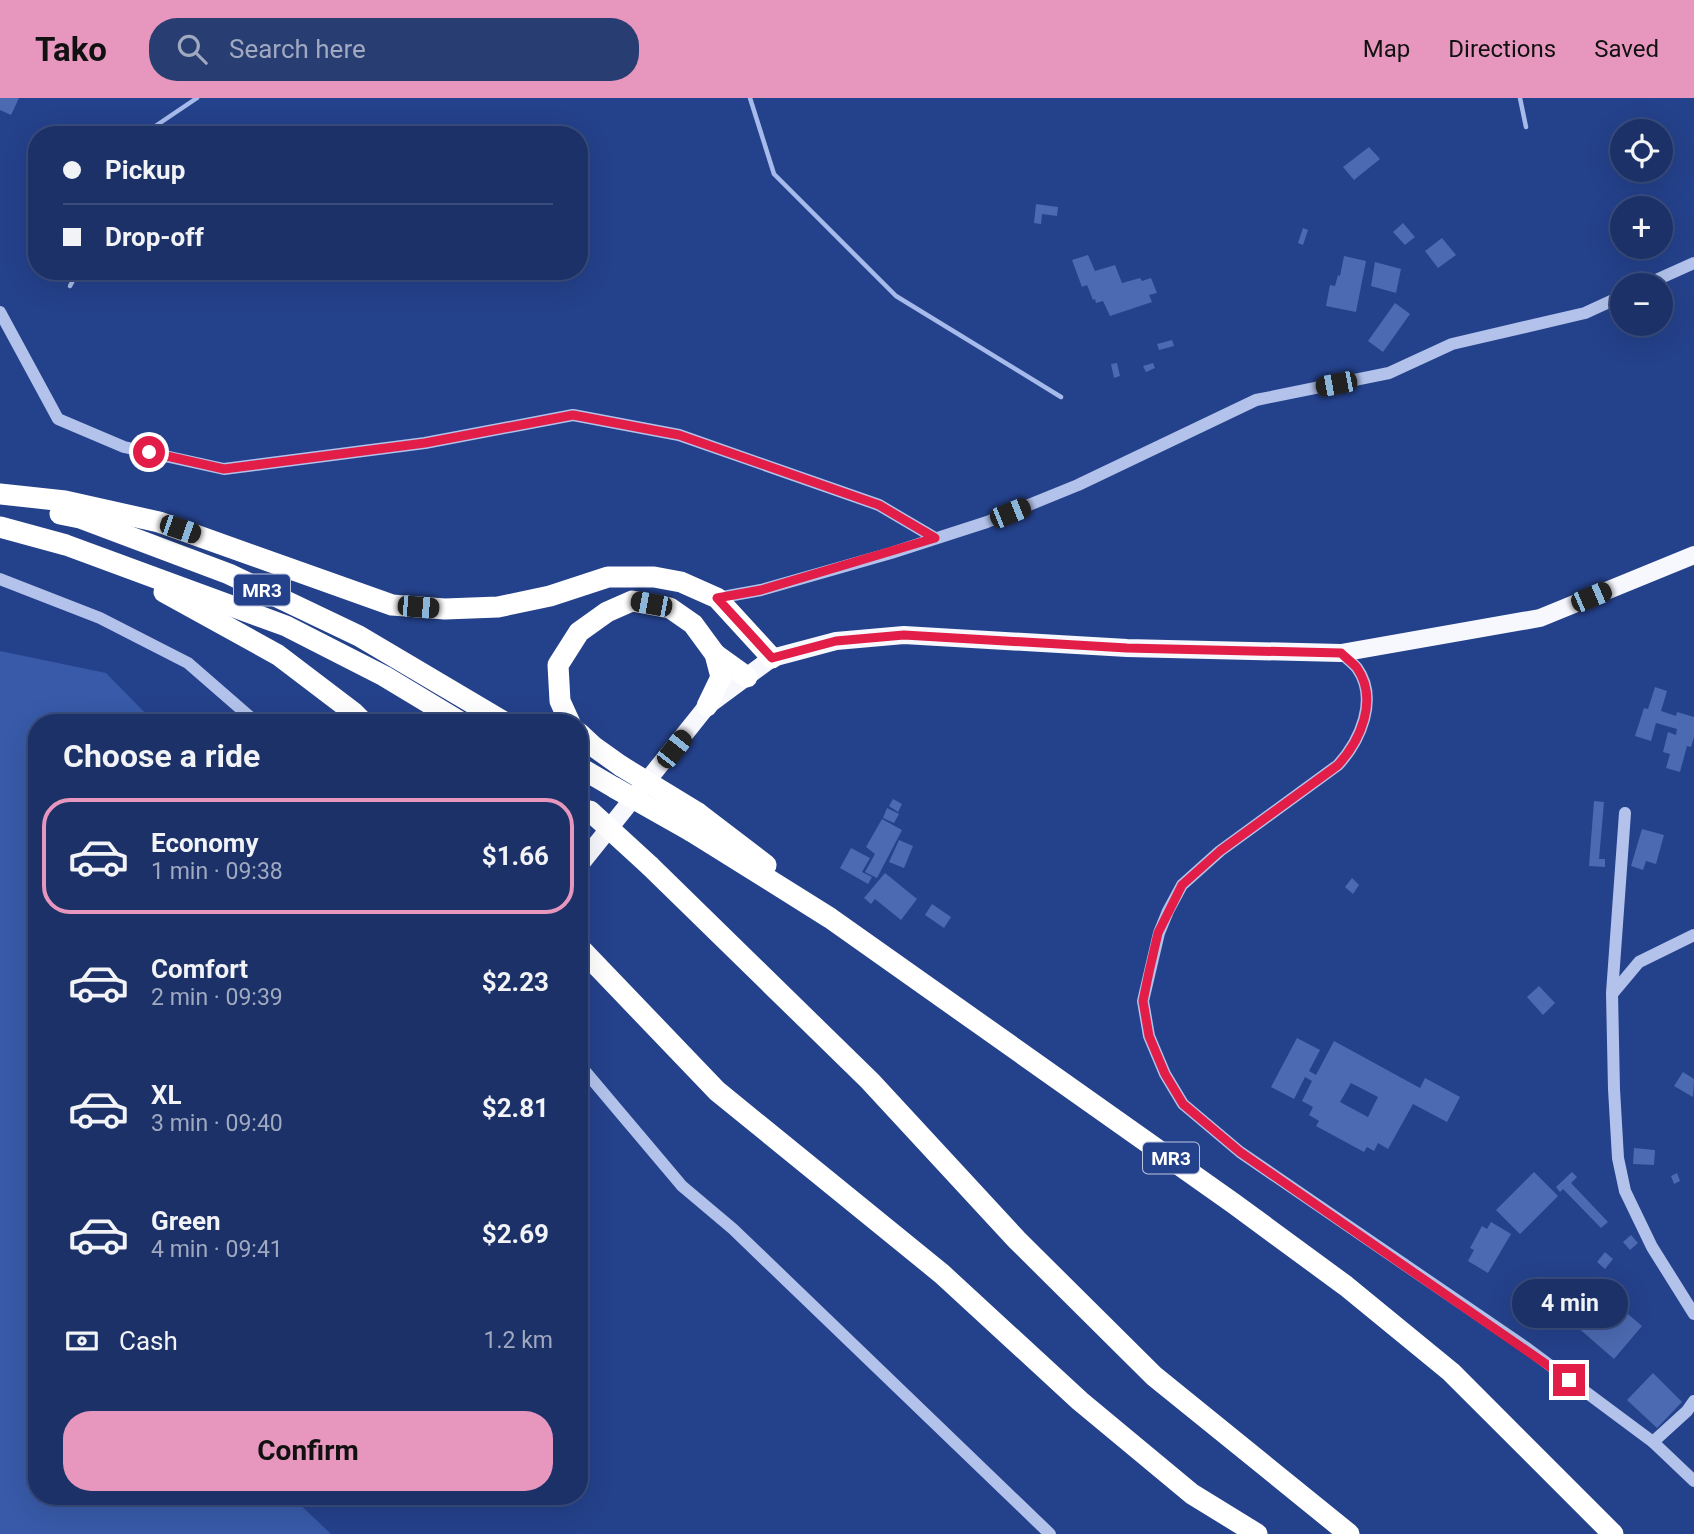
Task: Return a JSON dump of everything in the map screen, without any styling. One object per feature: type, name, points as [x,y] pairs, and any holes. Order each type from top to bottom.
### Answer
[{"type":"highway","points":[[0,494],[65,501],[159,522],[392,605],[445,609],[498,607],[550,596],[608,577],[654,577],[681,582],[717,598],[772,658]]},
{"type":"highway","name":"MR3","points":[[0,501],[80,518],[229,574],[359,636],[491,714]]},
{"type":"highway","name":"MR3","points":[[0,527],[66,545],[286,626],[384,676],[447,714]]},
{"type":"highway","points":[[66,545],[178,599],[278,656],[352,714]]},
{"type":"highway","points":[[566,714],[560,701],[558,665],[579,632],[607,612],[632,601],[670,608],[693,624],[715,654],[747,677]]},
{"type":"highway","points":[[707,706],[721,677],[715,654]]},
{"type":"highway","points":[[588,741],[694,822]]},
{"type":"highway","name":"MR3","points":[[588,772],[615,788],[694,822],[1211,1187],[1346,1286],[1451,1372],[1613,1534]]},
{"type":"highway","points":[[588,810],[650,866],[870,1081],[1017,1240],[1154,1376],[1349,1534]]},
{"type":"highway","points":[[588,956],[717,1091],[942,1274],[1080,1401],[1182,1486],[1257,1534]]},
{"type":"main road","points":[[588,855],[707,706],[772,658],[836,641],[904,635],[1127,648],[1341,653],[1539,618],[1694,555]]},
{"type":"street","points":[[1672,273],[1694,263]]},
{"type":"street","points":[[717,598],[761,590],[987,522],[1078,485],[1255,400],[1390,373],[1452,344],[1585,313],[1610,302]]},
{"type":"street","points":[[0,312],[58,419],[124,447],[224,469],[425,443],[573,415],[679,435],[879,505],[935,538]]},
{"type":"street","points":[[0,579],[100,618],[188,663],[247,714]]},
{"type":"street","points":[[1341,653],[1357,667],[1365,684],[1367,704],[1362,729],[1350,752],[1338,765],[1220,851],[1182,885],[1158,933],[1143,1001],[1149,1036],[1165,1074],[1183,1104],[1240,1152],[1528,1349],[1653,1442],[1694,1481]]},
{"type":"street","points":[[1625,813],[1612,993],[1618,1158],[1625,1191],[1652,1247],[1694,1314]]},
{"type":"street","points":[[1612,993],[1639,962],[1694,935]]},
{"type":"street","points":[[588,1075],[682,1186],[733,1229],[1050,1534]]},
{"type":"street","points":[[1653,1442],[1687,1411],[1694,1401]]},
{"type":"shaded area","points":[[0,651],[106,673],[146,714],[28,714],[28,1505],[300,1505],[331,1534],[0,1534]]},
{"type":"building","points":[[0,98],[19,98],[11,115],[0,110]]},
{"type":"building","points":[[1369,147],[1380,159],[1354,180],[1343,167]]},
{"type":"building","points":[[1036,204],[1058,207],[1057,216],[1042,214],[1041,224],[1034,223]]},
{"type":"building","points":[[1403,223],[1415,237],[1405,245],[1393,232]]},
{"type":"building","points":[[1303,228],[1308,230],[1303,245],[1298,243]]},
{"type":"building","points":[[1442,238],[1456,255],[1438,268],[1425,251]]},
{"type":"building","points":[[1088,255],[1095,271],[1115,265],[1122,283],[1151,278],[1157,293],[1149,295],[1152,302],[1110,316],[1103,301],[1096,303],[1087,285],[1082,287],[1072,260]]},
{"type":"building","points":[[1344,256],[1366,261],[1356,312],[1326,306],[1330,285],[1335,286],[1338,275],[1340,276]]},
{"type":"building","points":[[1375,262],[1401,269],[1396,293],[1371,286]]},
{"type":"building","points":[[1395,303],[1410,314],[1383,352],[1368,341]]},
{"type":"building","points":[[1172,340],[1174,346],[1159,350],[1157,344]]},
{"type":"building","points":[[1117,363],[1120,376],[1114,378],[1111,364]]},
{"type":"building","points":[[1153,363],[1155,368],[1146,372],[1143,366]]},
{"type":"building","points":[[1655,687],[1667,691],[1661,711],[1676,716],[1677,712],[1694,717],[1694,737],[1691,747],[1687,746],[1680,772],[1666,768],[1670,754],[1663,752],[1668,732],[1676,735],[1677,729],[1656,723],[1651,741],[1635,736],[1644,708],[1648,709]]},
{"type":"building","points":[[893,799],[902,804],[898,812],[889,806]]},
{"type":"building","points":[[1594,801],[1604,802],[1599,859],[1605,859],[1605,867],[1589,866]]},
{"type":"building","points":[[887,808],[899,814],[894,823],[883,818]]},
{"type":"building","points":[[882,819],[902,830],[877,878],[865,872],[875,854],[866,847]]},
{"type":"building","points":[[1642,829],[1664,835],[1656,864],[1646,861],[1643,870],[1631,866]]},
{"type":"building","points":[[899,840],[913,846],[904,868],[889,862]]},
{"type":"building","points":[[851,848],[870,858],[862,872],[872,877],[868,884],[840,868]]},
{"type":"building","points":[[885,873],[917,899],[901,920],[875,899],[871,904],[864,898]]},
{"type":"building","points":[[1352,878],[1359,885],[1353,894],[1345,887]]},
{"type":"building","points":[[932,904],[951,917],[944,928],[925,915]]},
{"type":"building","points":[[1539,986],[1555,1003],[1543,1015],[1527,997]]},
{"type":"building","points":[[1297,1038],[1320,1050],[1309,1071],[1316,1075],[1334,1041],[1420,1088],[1425,1078],[1460,1097],[1447,1122],[1413,1104],[1388,1149],[1378,1143],[1374,1151],[1367,1147],[1364,1152],[1316,1126],[1319,1121],[1309,1115],[1313,1107],[1302,1101],[1312,1081],[1305,1077],[1294,1099],[1271,1087]],"holes":[[[1351,1083],[1378,1097],[1368,1117],[1340,1102]]]},
{"type":"building","points":[[1683,1072],[1694,1079],[1693,1097],[1674,1086]]},
{"type":"building","points":[[1634,1148],[1655,1150],[1654,1165],[1633,1164]]},
{"type":"building","points":[[1534,1172],[1558,1196],[1520,1234],[1496,1210]]},
{"type":"building","points":[[1572,1172],[1577,1177],[1571,1183],[1608,1222],[1601,1228],[1563,1189],[1560,1192],[1556,1187]]},
{"type":"building","points":[[1677,1173],[1680,1181],[1674,1184],[1671,1176]]},
{"type":"building","points":[[1491,1222],[1511,1234],[1488,1273],[1468,1261],[1474,1250],[1470,1248],[1482,1226],[1487,1229]]},
{"type":"building","points":[[1631,1235],[1638,1243],[1630,1250],[1623,1242]]},
{"type":"building","points":[[1605,1252],[1613,1259],[1605,1269],[1597,1262]]},
{"type":"building","points":[[1588,1280],[1642,1326],[1614,1359],[1560,1312]]},
{"type":"building","points":[[1653,1373],[1682,1402],[1657,1428],[1627,1400]]},
{"type":"waterway","points":[[155,126],[197,98]]},
{"type":"waterway","points":[[750,98],[774,174],[896,296],[1061,397]]},
{"type":"waterway","points":[[1520,98],[1526,127]]},
{"type":"waterway","points":[[70,286],[73,280]]},
{"type":"route","points":[[149,452],[224,469],[425,443],[573,415],[679,435],[879,505],[935,538],[761,590],[717,598],[772,658],[836,641],[904,635],[1127,648],[1341,653],[1357,667],[1365,684],[1367,704],[1362,729],[1350,752],[1338,765],[1220,851],[1182,885],[1158,933],[1149,972],[1143,1001],[1149,1036],[1165,1074],[1183,1104],[1240,1152],[1528,1349],[1569,1380]]}]
